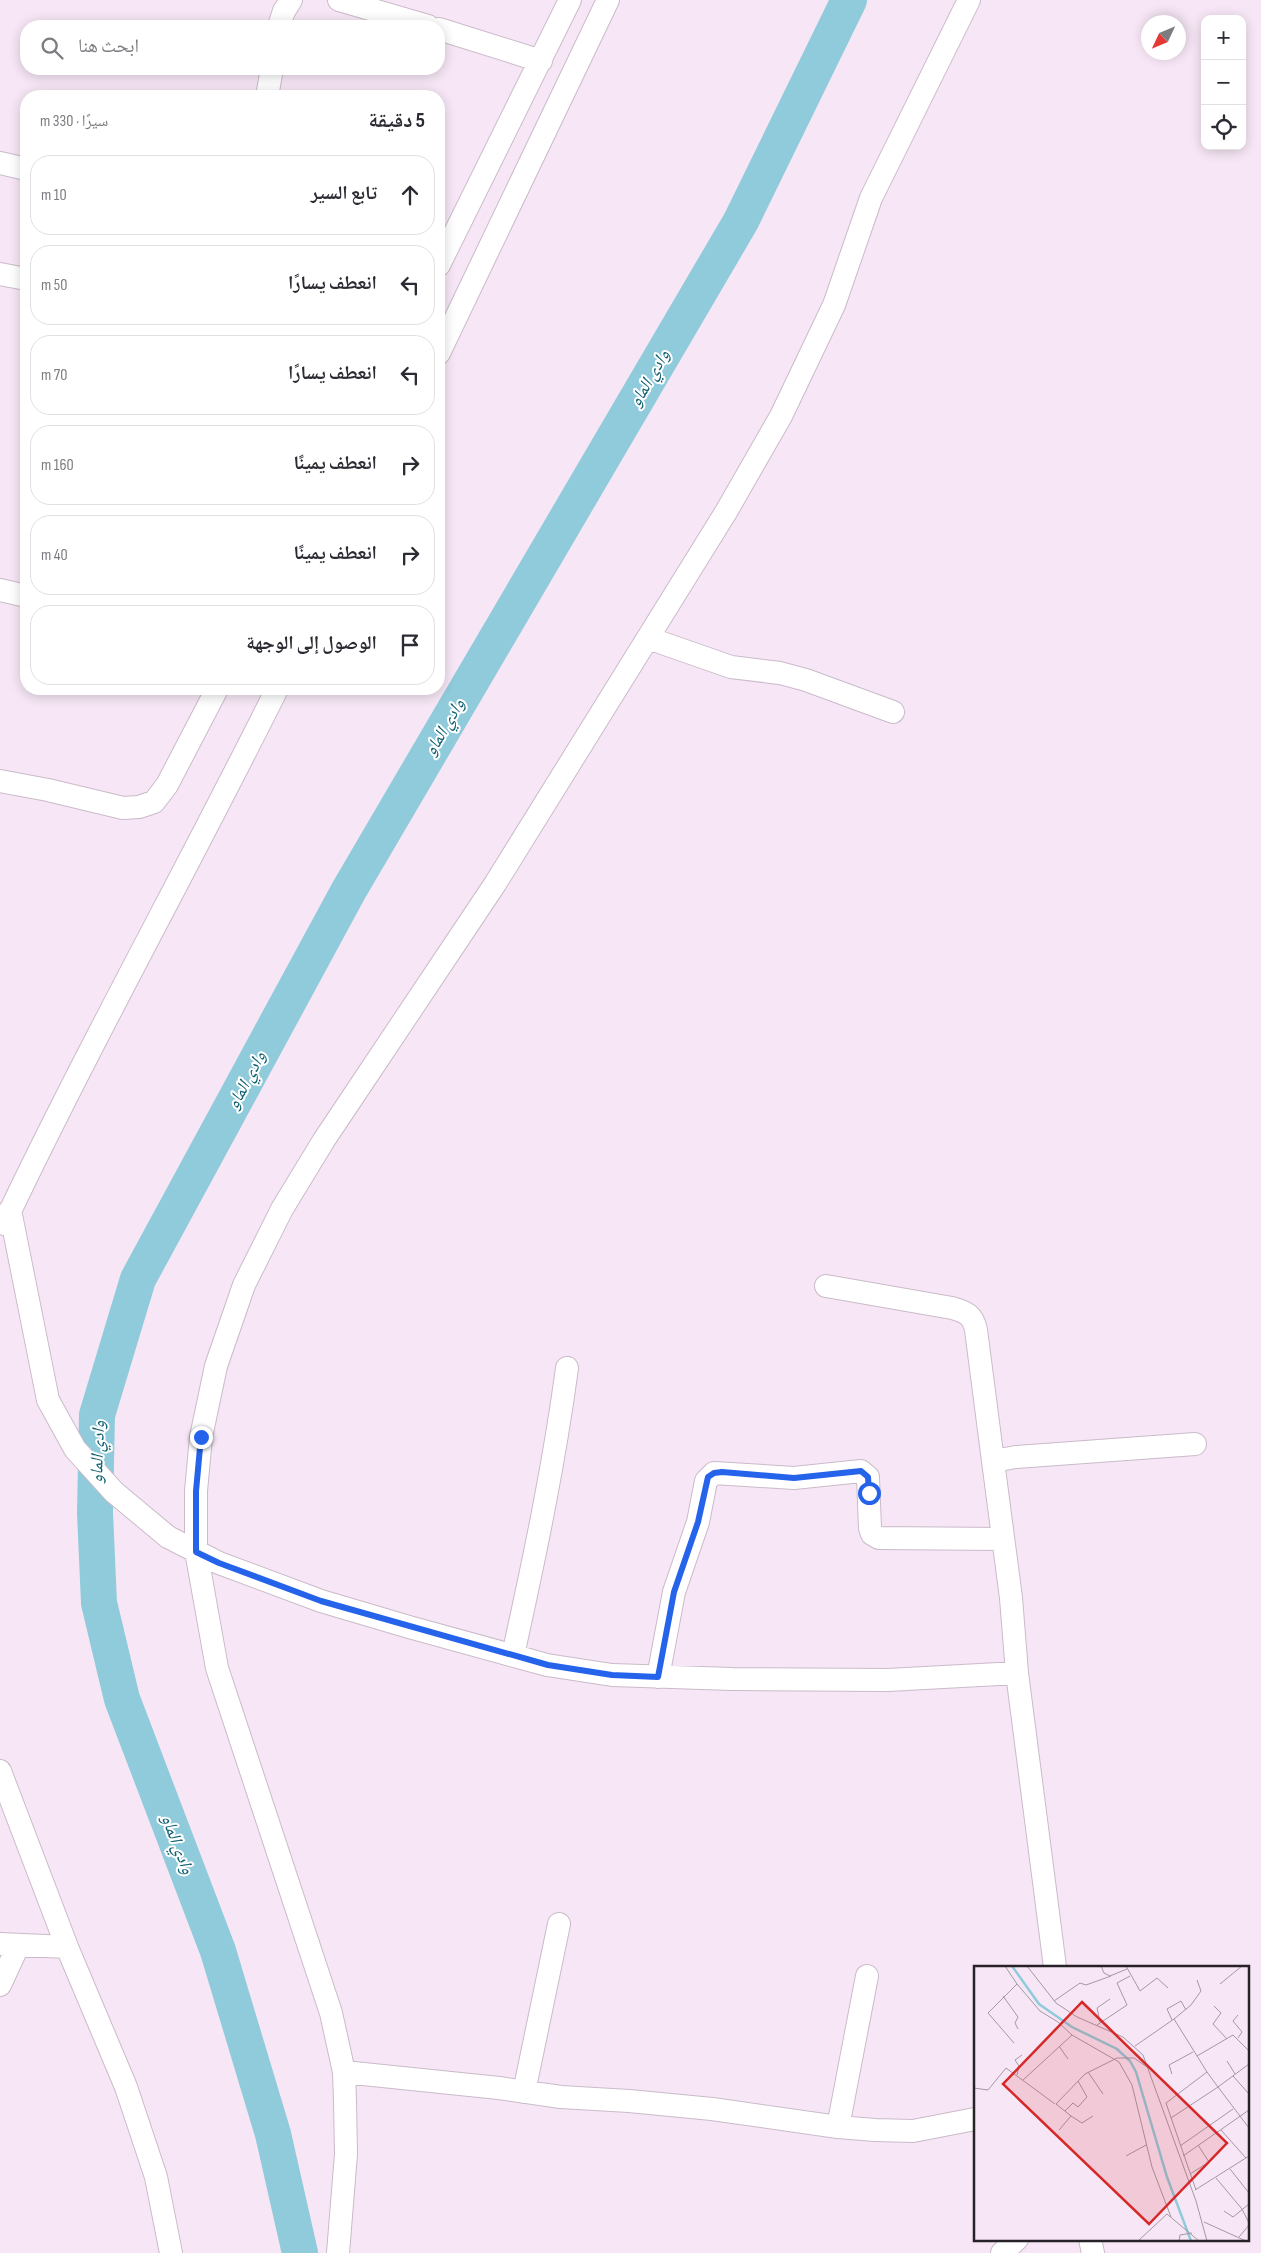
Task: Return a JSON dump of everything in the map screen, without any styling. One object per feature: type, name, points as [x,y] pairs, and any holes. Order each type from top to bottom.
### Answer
[{"type":"street","points":[[281,20],[291,0]]},
{"type":"street","points":[[339,0],[407,20]]},
{"type":"street","points":[[445,249],[570,0]]},
{"type":"street","points":[[445,340],[608,0]]},
{"type":"street","points":[[338,2253],[346,2154],[344,2072],[331,2014],[217,1668],[196,1552],[196,1491],[201,1437],[216,1366],[244,1285],[282,1209],[324,1140],[495,884],[726,512],[781,416],[834,305],[871,198],[969,0]]},
{"type":"street","points":[[445,32],[541,61]]},
{"type":"street","points":[[268,90],[271,75]]},
{"type":"street","points":[[0,164],[20,168]]},
{"type":"street","points":[[0,274],[20,278]]},
{"type":"street","points":[[0,590],[20,595]]},
{"type":"street","points":[[648,638],[730,667],[780,673],[806,680],[893,712]]},
{"type":"street","points":[[0,781],[48,790],[123,808],[139,807],[154,802],[167,785],[214,695]]},
{"type":"street","points":[[0,1232],[91,1049],[274,695]]},
{"type":"street","points":[[10,1210],[48,1400],[75,1449],[114,1492],[168,1537],[219,1563],[321,1601],[548,1665],[612,1675],[888,1680],[1016,1673]]},
{"type":"street","points":[[826,1286],[952,1308],[966,1312],[974,1320],[1011,1598],[1016,1673],[1056,1966]]},
{"type":"street","points":[[513,1655],[538,1544],[559,1427],[567,1368]]},
{"type":"street","points":[[993,1461],[1016,1457],[1195,1444]]},
{"type":"street","points":[[658,1677],[674,1592],[698,1522],[706,1481],[714,1473],[794,1478],[861,1471],[868,1477],[870,1528],[872,1534],[879,1538],[1002,1539]]},
{"type":"street","points":[[0,1771],[67,1947],[126,2087],[156,2177],[172,2253]]},
{"type":"street","points":[[524,2092],[559,1924]]},
{"type":"street","points":[[0,1985],[9,1945],[67,1947]]},
{"type":"street","points":[[838,2127],[867,1976]]},
{"type":"street","points":[[344,2072],[562,2098],[629,2101],[712,2109],[838,2127],[914,2131],[974,2119]]},
{"type":"street","points":[[1002,2253],[1016,2240]]},
{"type":"street","points":[[1090,2240],[1092,2253]]},
{"type":"waterway","name":"وادي الماو","points":[[300,2253],[273,2134],[218,1951],[122,1699],[99,1603],[95,1513],[97,1415],[138,1279],[349,890],[741,221],[849,0]]},
{"type":"route","points":[[201,1437],[196,1491],[196,1552],[219,1563],[321,1601],[548,1665],[612,1675],[658,1677],[674,1592],[698,1522],[708,1477],[714,1473],[722,1472],[794,1478],[850,1470],[861,1471],[868,1477],[869,1493]]}]
